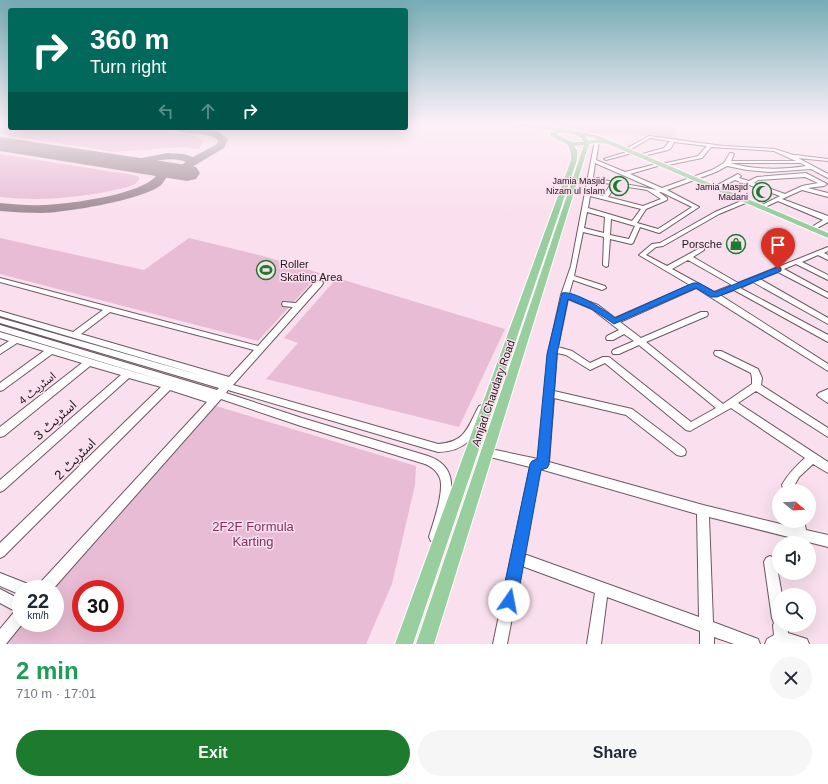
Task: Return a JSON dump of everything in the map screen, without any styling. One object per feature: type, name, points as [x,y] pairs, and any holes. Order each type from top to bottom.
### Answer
[{"type":"main road","name":"Amjad Chaudary Road","points":[[404,644],[502,368],[574,160],[574,153]]},
{"type":"main road","name":"Amjad Chaudary Road","points":[[425,644],[486,452],[588,153]]},
{"type":"main road","points":[[635,153],[828,236]]},
{"type":"street","points":[[500,644],[540,465],[553,349],[565,295],[572,277],[591,179],[594,161],[593,153]]},
{"type":"street","points":[[606,159],[621,153]]},
{"type":"street","points":[[641,156],[652,153]]},
{"type":"street","points":[[625,174],[700,157],[703,153]]},
{"type":"street","points":[[769,153],[772,155],[790,155],[828,160]]},
{"type":"street","points":[[727,163],[732,154]]},
{"type":"street","points":[[790,155],[828,176]]},
{"type":"street","points":[[790,155],[828,172]]},
{"type":"street","points":[[584,209],[659,231],[695,208],[693,205],[662,190],[594,161]]},
{"type":"street","points":[[654,192],[694,179],[727,163],[803,162]]},
{"type":"street","points":[[727,163],[744,170],[799,169],[812,167]]},
{"type":"street","points":[[715,188],[735,178],[744,170]]},
{"type":"street","points":[[750,183],[757,179],[806,175],[826,184]]},
{"type":"street","points":[[735,178],[785,196]]},
{"type":"street","points":[[588,194],[644,208],[665,199],[649,189],[591,179]]},
{"type":"street","points":[[605,198],[614,183]]},
{"type":"street","points":[[761,207],[802,188],[826,184]]},
{"type":"street","points":[[802,188],[828,195]]},
{"type":"street","points":[[777,199],[828,219]]},
{"type":"street","points":[[746,201],[717,214],[660,245],[654,245],[642,255],[714,295],[828,368]]},
{"type":"street","points":[[581,229],[631,242],[636,224],[644,208]]},
{"type":"street","points":[[606,264],[608,216]]},
{"type":"street","points":[[812,229],[828,219]]},
{"type":"street","points":[[714,295],[828,249]]},
{"type":"street","points":[[667,269],[702,250]]},
{"type":"street","points":[[818,253],[828,258]]},
{"type":"street","points":[[688,257],[736,287],[828,339]]},
{"type":"street","points":[[796,262],[828,278]]},
{"type":"street","points":[[778,269],[828,296]]},
{"type":"street","points":[[572,277],[602,288]]},
{"type":"street","points":[[754,279],[828,321]]},
{"type":"street","points":[[0,280],[260,349]]},
{"type":"street","points":[[52,580],[319,283]]},
{"type":"street","points":[[614,321],[696,285]]},
{"type":"street","points":[[565,295],[595,307],[639,342],[727,406],[828,468]]},
{"type":"street","points":[[286,304],[299,306]]},
{"type":"street","points":[[74,335],[109,309]]},
{"type":"street","points":[[0,313],[438,448],[461,444],[468,437],[502,368]]},
{"type":"street","points":[[616,352],[704,314]]},
{"type":"street","points":[[0,320],[229,384]]},
{"type":"street","points":[[0,328],[216,397],[428,460],[437,464],[444,472],[447,480],[419,602]]},
{"type":"street","points":[[610,338],[625,330]]},
{"type":"street","points":[[0,335],[128,374],[216,397]]},
{"type":"street","points":[[0,351],[16,340]]},
{"type":"street","points":[[553,349],[570,353],[590,367],[606,359],[690,427],[727,406],[756,386],[756,371],[718,352]]},
{"type":"street","points":[[0,388],[51,350]]},
{"type":"street","name":"اسٹریٹ 4","points":[[0,433],[89,362]]},
{"type":"street","name":"اسٹریٹ 3","points":[[0,487],[128,374]]},
{"type":"street","name":"اسٹریٹ 2","points":[[0,552],[169,385]]},
{"type":"street","points":[[756,386],[828,433]]},
{"type":"street","points":[[828,392],[822,395],[828,399]]},
{"type":"street","points":[[549,393],[629,412],[681,452]]},
{"type":"street","points":[[486,452],[540,465],[703,510],[828,541]]},
{"type":"street","points":[[789,484],[795,474],[812,458]]},
{"type":"street","points":[[703,510],[707,644]]},
{"type":"street","points":[[800,528],[801,535]]},
{"type":"street","points":[[518,558],[753,644]]},
{"type":"street","points":[[770,562],[774,588]]},
{"type":"street","points":[[0,579],[12,584]]},
{"type":"street","points":[[594,644],[602,588]]},
{"type":"street","points":[[0,596],[12,602]]},
{"type":"street","points":[[0,640],[12,626]]},
{"type":"street","points":[[778,636],[802,644]]},
{"type":"green space","points":[[0,154],[133,175],[139,177],[139,180],[135,184],[128,187],[65,198],[33,199],[0,197]]},
{"type":"green space","points":[[0,238],[144,270],[189,238],[263,256],[320,273],[258,341],[0,274]]},
{"type":"green space","points":[[337,278],[505,329],[459,427],[266,379],[298,343],[284,338]]},
{"type":"green space","name":"2F2F Formula Karting","points":[[216,406],[416,466],[415,485],[392,584],[366,644],[2,644],[13,632],[64,632],[64,580],[59,580]]},
{"type":"taxiway","points":[[191,163],[209,153]]},
{"type":"taxiway","points":[[126,164],[167,156],[184,157],[191,160],[191,163]]},
{"type":"taxiway","points":[[0,207],[43,209],[109,200],[145,189],[157,182],[163,175],[160,169],[183,168],[191,163]]},
{"type":"runway","points":[[58,153],[187,173]]},
{"type":"place","name":"Jamia Masjid Nizam ul Islam","points":[[619,186]]},
{"type":"place","name":"Jamia Masjid Madani","points":[[762,192]]},
{"type":"place","name":"Porsche","points":[[736,244]]},
{"type":"place","name":"Roller Skating Area","points":[[266,270]]},
{"type":"route","points":[[509,601],[536,464],[543,465],[552,354],[565,295],[588,303],[614,321],[696,285],[714,295],[778,269]]}]
